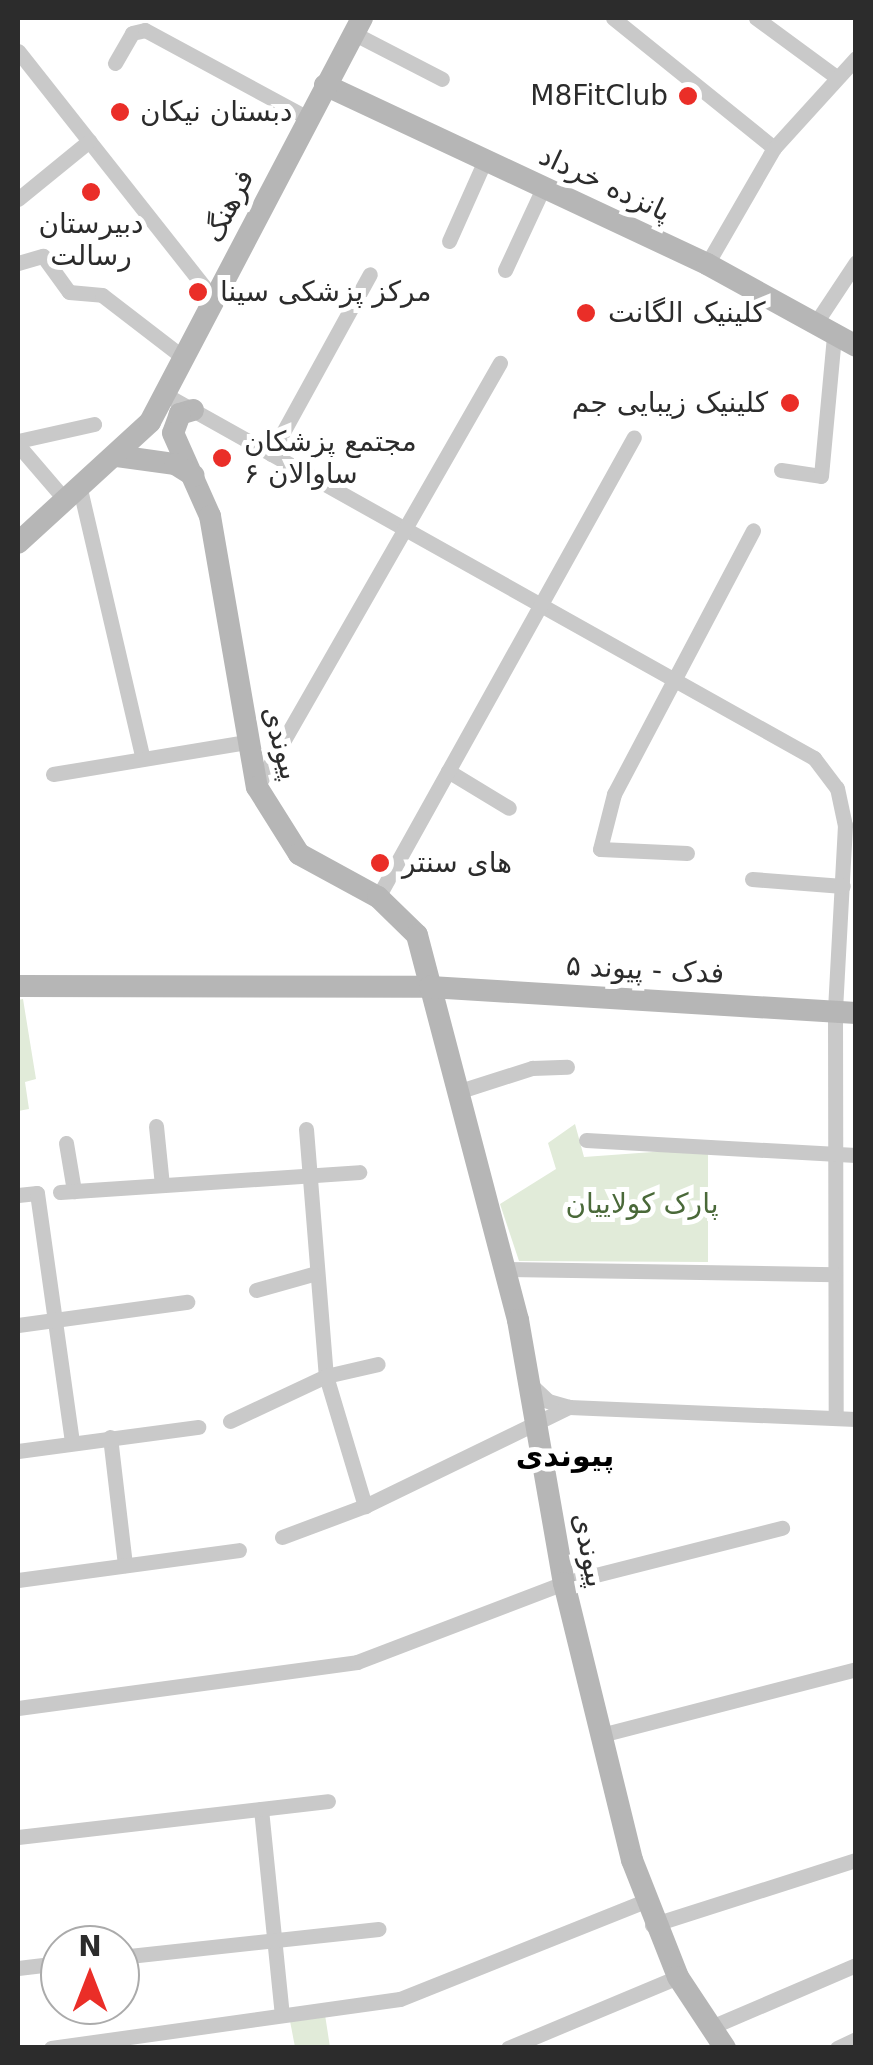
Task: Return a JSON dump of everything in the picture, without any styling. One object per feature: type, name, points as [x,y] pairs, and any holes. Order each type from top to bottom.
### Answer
[{"type":"street","points":[[613,18],[774,148]]},
{"type":"street","points":[[756,18],[835,76]]},
{"type":"street","points":[[358,25],[442,79]]},
{"type":"street","name":"فرهنگ","points":[[18,543],[117,456],[166,395],[358,25]]},
{"type":"street","points":[[116,63],[132,33],[145,30],[308,118]]},
{"type":"street","points":[[18,51],[215,300]]},
{"type":"street","points":[[707,264],[774,148],[835,76],[856,58]]},
{"type":"street","name":"پانزده خرداد","points":[[325,85],[707,264],[835,335]]},
{"type":"street","points":[[18,198],[89,142]]},
{"type":"street","points":[[450,240],[485,160]]},
{"type":"street","points":[[505,270],[543,188]]},
{"type":"street","points":[[18,263],[43,256],[70,292],[102,295],[184,359]]},
{"type":"street","points":[[781,470],[821,476],[835,335],[856,262]]},
{"type":"street","points":[[271,454],[370,274]]},
{"type":"street","points":[[256,787],[500,363]]},
{"type":"street","points":[[166,395],[814,758],[837,788],[845,825],[845,1012],[835,1155],[836,1418]]},
{"type":"street","name":"پیوندی","points":[[193,410],[180,414],[173,433],[197,478],[210,516],[256,787],[299,854],[378,897],[417,934],[506,1269],[531,1385],[564,1583],[644,1902],[678,1978],[725,2048]]},
{"type":"street","points":[[18,443],[94,424]]},
{"type":"street","points":[[378,897],[634,437]]},
{"type":"street","points":[[18,443],[73,495],[143,760]]},
{"type":"street","points":[[117,456],[175,464],[197,478]]},
{"type":"street","points":[[686,853],[600,849],[614,794],[753,530]]},
{"type":"street","points":[[52,774],[246,742]]},
{"type":"street","points":[[448,771],[509,808]]},
{"type":"street","points":[[752,879],[843,886]]},
{"type":"street","points":[[422,953],[416,974],[398,988],[439,1017],[450,997],[470,990]]},
{"type":"street","name":"فدک - پیوند ۵","points":[[18,986],[430,987],[845,1012]]},
{"type":"street","points":[[460,1090],[532,1068],[567,1067]]},
{"type":"street","points":[[156,1126],[162,1185]]},
{"type":"street","points":[[306,1130],[313,1274],[326,1376],[364,1506]]},
{"type":"street","points":[[586,1140],[856,1156]]},
{"type":"street","points":[[66,1143],[67,1191],[359,1172]]},
{"type":"street","points":[[18,1195],[38,1192],[72,1442]]},
{"type":"street","points":[[506,1269],[836,1274]]},
{"type":"street","points":[[256,1290],[313,1274]]},
{"type":"street","points":[[18,1325],[188,1302]]},
{"type":"street","points":[[230,1421],[326,1376],[378,1364]]},
{"type":"street","points":[[531,1385],[548,1401],[570,1408],[856,1418]]},
{"type":"street","points":[[282,1537],[364,1506],[570,1408]]},
{"type":"street","points":[[18,1451],[198,1427]]},
{"type":"street","points":[[110,1437],[125,1565]]},
{"type":"street","points":[[18,1708],[357,1662],[564,1583],[782,1528]]},
{"type":"street","points":[[18,1580],[239,1550]]},
{"type":"street","points":[[600,1734],[856,1669]]},
{"type":"street","points":[[18,1838],[328,1801]]},
{"type":"street","points":[[261,1808],[282,2014]]},
{"type":"street","points":[[652,1925],[856,1860]]},
{"type":"street","points":[[51,2048],[400,1999],[644,1902]]},
{"type":"street","points":[[140,1955],[378,1930]]},
{"type":"street","points":[[709,2028],[856,1965]]},
{"type":"street","points":[[508,2048],[678,1978]]},
{"type":"street","points":[[837,2048],[856,2039]]},
{"type":"green space","points":[[23,999],[36,1079],[25,1082],[29,1109],[18,1111],[18,1000]]},
{"type":"green space","name":"پارک کولاییان","points":[[575,1124],[584,1157],[708,1148],[708,1262],[519,1261],[500,1204],[556,1169],[548,1143]]},
{"type":"green space","points":[[325,2015],[330,2047],[295,2047],[290,2021]]},
{"type":"place","name":"M8FitClub","points":[[688,96]]},
{"type":"place","name":"دبستان نیکان","points":[[120,112]]},
{"type":"place","name":"دبیرستان رسالت","points":[[91,192]]},
{"type":"place","name":"مرکز پزشکی سینا","points":[[198,292]]},
{"type":"place","name":"کلینیک الگانت","points":[[586,313]]},
{"type":"place","name":"کلینیک زیبایی جم","points":[[790,403]]},
{"type":"place","name":"مجتمع پزشکان ساوالان ۶","points":[[222,458]]},
{"type":"place","name":"های سنتر","points":[[380,863]]},
{"type":"district","name":"پیوندی","points":[[565,1456]]}]
